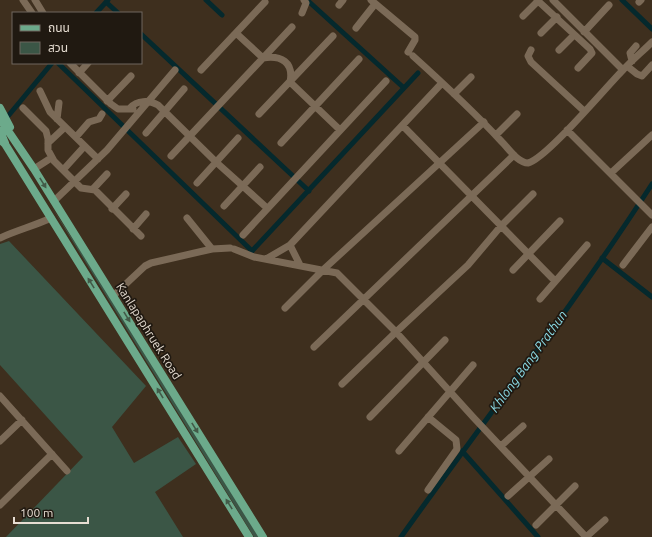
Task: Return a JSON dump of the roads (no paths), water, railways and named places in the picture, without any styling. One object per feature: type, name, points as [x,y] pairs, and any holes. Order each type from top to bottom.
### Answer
[{"type":"main road","name":"Kanlapaphruek Road","points":[[2,119],[263,537]]},
{"type":"main road","name":"Kanlapaphruek Road","points":[[2,119],[3,142],[249,537]]},
{"type":"street","points":[[23,0],[31,12]]},
{"type":"street","points":[[35,0],[42,12]]},
{"type":"street","points":[[302,13],[306,3],[304,0]]},
{"type":"street","points":[[522,16],[538,0],[557,17],[587,46],[592,53],[578,68]]},
{"type":"street","points":[[552,0],[584,32],[628,65],[637,74],[642,76],[652,65]]},
{"type":"street","points":[[201,70],[265,2]]},
{"type":"street","points":[[356,28],[373,2],[415,37],[410,54],[484,122],[514,155],[525,163],[531,163],[567,130],[628,65],[649,50],[652,42]]},
{"type":"street","points":[[584,32],[609,5]]},
{"type":"street","points":[[541,33],[557,17]]},
{"type":"street","points":[[171,156],[292,27]]},
{"type":"street","points":[[236,33],[262,58]]},
{"type":"street","points":[[559,50],[574,34]]},
{"type":"street","points":[[259,114],[333,36]]},
{"type":"street","points":[[628,65],[630,53],[636,46]]},
{"type":"street","points":[[531,50],[528,56],[531,62],[584,111]]},
{"type":"street","points":[[262,58],[273,56],[280,58],[287,63],[291,72],[290,82]]},
{"type":"street","points":[[281,143],[360,59]]},
{"type":"street","points":[[71,64],[107,101],[118,109],[135,109],[146,104],[163,112],[267,208]]},
{"type":"street","points":[[79,74],[87,64]]},
{"type":"street","points":[[54,201],[75,183],[98,159],[175,70]]},
{"type":"street","points":[[107,101],[131,76]]},
{"type":"street","points":[[454,94],[471,77]]},
{"type":"street","points":[[243,234],[386,81]]},
{"type":"street","points":[[290,82],[340,130]]},
{"type":"street","points":[[266,259],[290,245],[442,83]]},
{"type":"street","points":[[146,133],[184,89]]},
{"type":"street","points":[[40,91],[50,112],[98,159]]},
{"type":"street","points":[[57,119],[59,103]]},
{"type":"street","points":[[23,108],[46,131],[48,150],[51,158],[81,188],[93,189],[141,236]]},
{"type":"street","points":[[76,138],[89,122],[99,119],[102,114]]},
{"type":"street","points":[[496,135],[517,114]]},
{"type":"street","points":[[285,308],[324,269],[484,122]]},
{"type":"street","points":[[403,126],[528,255],[556,281]]},
{"type":"street","points":[[48,143],[63,129]]},
{"type":"street","points":[[567,130],[652,215]]},
{"type":"street","points":[[611,173],[652,135]]},
{"type":"street","points":[[197,184],[238,138]]},
{"type":"street","points":[[63,170],[82,149]]},
{"type":"street","points":[[314,347],[514,155]]},
{"type":"street","points":[[34,169],[51,158]]},
{"type":"street","points":[[224,206],[260,166]]},
{"type":"street","points":[[93,189],[107,174]]},
{"type":"street","points":[[112,209],[126,194]]},
{"type":"street","points":[[342,384],[468,265],[501,226],[533,194]]},
{"type":"street","points":[[133,229],[146,214]]},
{"type":"street","points":[[0,238],[31,228],[51,218]]},
{"type":"street","points":[[187,218],[212,249]]},
{"type":"street","points":[[513,270],[560,221]]},
{"type":"street","points":[[623,265],[652,227]]},
{"type":"street","points":[[290,245],[300,266]]},
{"type":"street","points":[[540,299],[587,245]]},
{"type":"street","points":[[113,296],[145,266],[151,263],[212,249],[232,249],[254,257],[324,269],[337,273],[364,298],[586,537],[605,520]]},
{"type":"street","points":[[370,417],[445,340]]},
{"type":"street","points":[[400,451],[473,365]]},
{"type":"street","points":[[0,396],[67,471]]},
{"type":"street","points":[[428,417],[456,440],[458,444],[457,448],[428,490]]},
{"type":"street","points":[[0,440],[22,420]]},
{"type":"street","points":[[501,446],[523,426]]},
{"type":"street","points":[[0,505],[52,454]]},
{"type":"street","points":[[508,496],[549,459]]},
{"type":"street","points":[[536,525],[575,486]]},
{"type":"waterway","points":[[97,12],[108,0]]},
{"type":"waterway","points":[[206,0],[222,15]]},
{"type":"waterway","points":[[307,0],[404,88]]},
{"type":"waterway","points":[[622,0],[652,29]]},
{"type":"waterway","points":[[106,2],[117,12]]},
{"type":"waterway","points":[[142,35],[309,191]]},
{"type":"waterway","points":[[4,121],[51,64]]},
{"type":"waterway","points":[[59,64],[252,251],[418,73]]},
{"type":"waterway","name":"Khlong Bang Prathun","points":[[401,537],[592,274],[652,184]]},
{"type":"waterway","points":[[602,258],[652,297]]},
{"type":"waterway","points":[[462,451],[538,537]]}]
